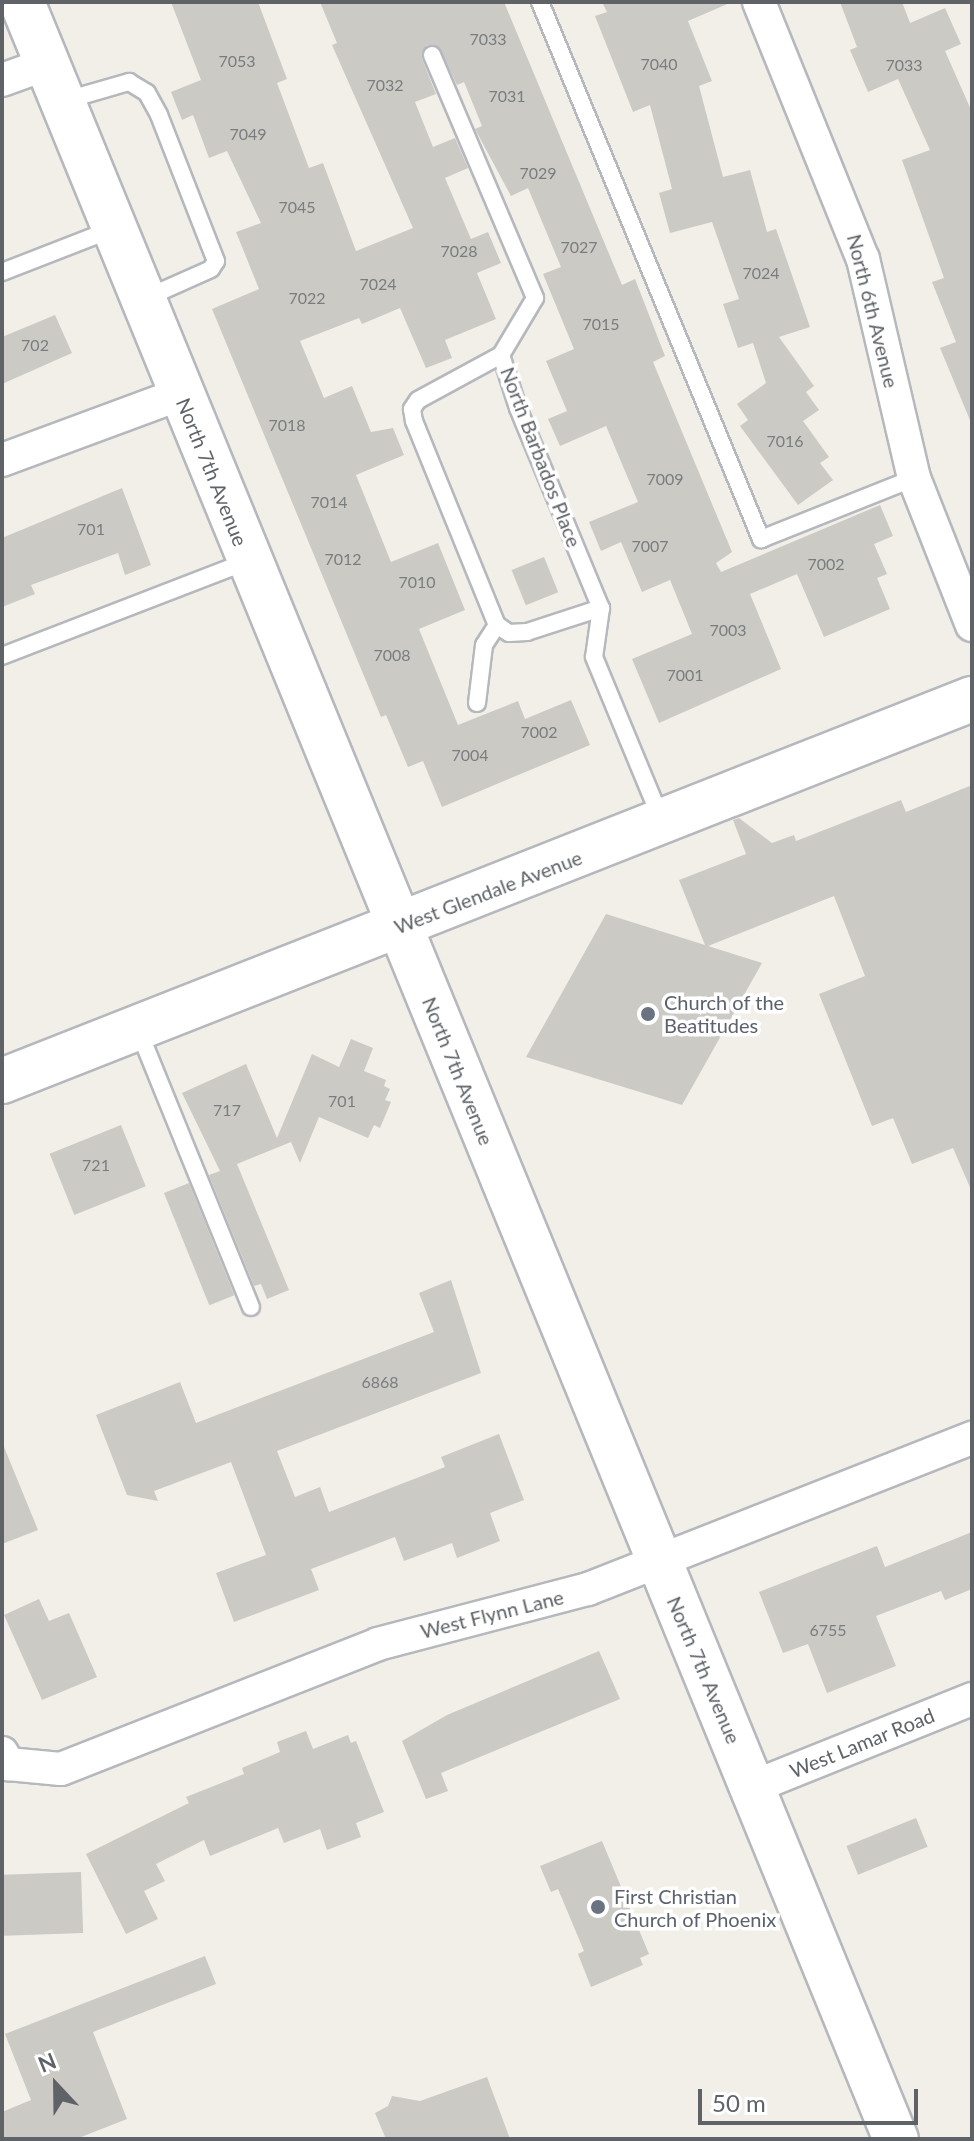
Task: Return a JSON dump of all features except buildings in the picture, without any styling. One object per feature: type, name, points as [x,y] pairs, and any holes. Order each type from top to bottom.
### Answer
[{"type":"main road","name":"North 7th Avenue","points":[[22,2],[248,561],[896,2139]]},
{"type":"main road","name":"West Glendale Avenue","points":[[2,1081],[972,699]]},
{"type":"street","name":"North 6th Avenue","points":[[759,2],[863,259],[914,478],[972,625]]},
{"type":"street","points":[[2,80],[54,83]]},
{"type":"street","points":[[2,460],[180,394]]},
{"type":"street","name":"West Flynn Lane","points":[[5,1758],[61,1769],[378,1644],[558,1598],[659,1563],[972,1438]]},
{"type":"street","name":"West Lamar Road","points":[[753,1787],[972,1699]]},
{"type":"lane","points":[[540,2],[761,539],[914,478]]},
{"type":"lane","name":"North Barbados Place","points":[[432,55],[535,298],[501,355],[518,408],[601,608]]},
{"type":"lane","points":[[54,83],[129,82],[147,93],[159,115],[216,261],[211,269],[143,299]]},
{"type":"lane","points":[[2,272],[115,229]]},
{"type":"lane","points":[[501,355],[418,400],[412,409],[497,625],[509,633],[527,632],[601,608],[594,657],[663,822]]},
{"type":"lane","points":[[2,656],[248,561]]},
{"type":"lane","points":[[477,703],[484,645],[497,625]]},
{"type":"lane","points":[[137,1028],[251,1307]]},
{"type":"place","name":"Church of the Beatitudes","points":[[648,1014]]},
{"type":"place","name":"First Christian Church of Phoenix","points":[[598,1907]]}]
